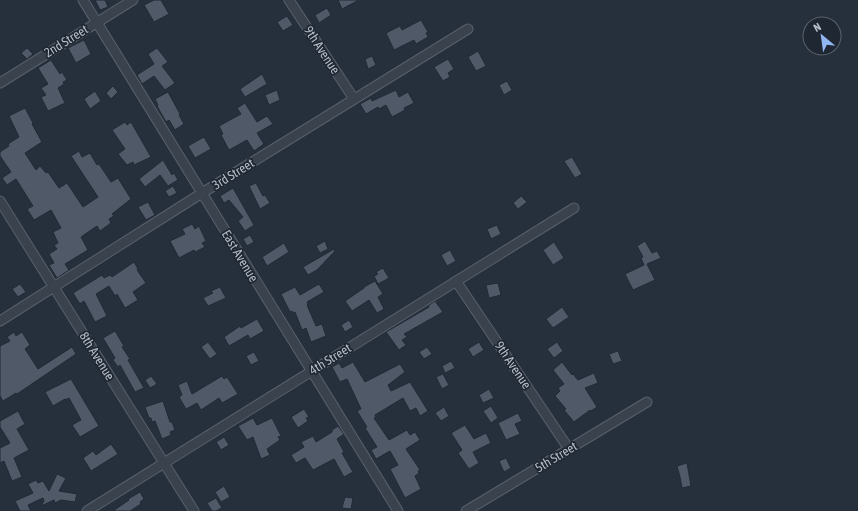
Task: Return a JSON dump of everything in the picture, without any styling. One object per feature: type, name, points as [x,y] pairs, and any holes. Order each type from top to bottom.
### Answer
[{"type":"street","name":"East Avenue","points":[[82,0],[398,511]]},
{"type":"street","name":"2nd Street","points":[[0,83],[133,0]]},
{"type":"street","name":"9th Avenue","points":[[289,0],[354,99]]},
{"type":"street","name":"3rd Street","points":[[0,321],[202,193],[468,29]]},
{"type":"street","name":"8th Avenue","points":[[0,202],[194,511]]},
{"type":"street","name":"4th Street","points":[[87,511],[574,208]]},
{"type":"street","name":"9th Avenue","points":[[456,281],[569,449]]},
{"type":"street","name":"5th Street","points":[[466,511],[647,402]]},
{"type":"building","points":[[95,0],[105,0],[108,7],[100,10]]},
{"type":"building","points":[[154,0],[161,0],[169,14],[154,22],[144,5]]},
{"type":"building","points":[[338,0],[359,0],[342,9]]},
{"type":"building","points":[[327,8],[331,15],[319,23],[315,15]]},
{"type":"building","points":[[287,16],[293,25],[283,31],[277,22]]},
{"type":"building","points":[[421,20],[428,32],[426,33],[428,37],[416,44],[414,40],[394,50],[386,33],[400,26],[402,30]]},
{"type":"building","points":[[84,40],[91,54],[76,63],[68,48]]},
{"type":"building","points":[[27,48],[33,54],[27,59],[21,53]]},
{"type":"building","points":[[157,48],[168,62],[162,66],[175,83],[165,90],[154,76],[142,84],[137,75],[154,64],[148,54]]},
{"type":"building","points":[[478,51],[486,66],[476,71],[468,57]]},
{"type":"building","points":[[372,56],[376,65],[368,69],[365,59]]},
{"type":"building","points":[[448,59],[454,69],[448,73],[450,77],[443,81],[434,67]]},
{"type":"building","points":[[51,60],[60,74],[62,72],[67,80],[58,88],[65,103],[48,111],[41,97],[46,95],[41,88],[48,84],[38,68]]},
{"type":"building","points":[[262,74],[267,84],[245,97],[240,89]]},
{"type":"building","points":[[507,81],[512,90],[504,95],[499,85]]},
{"type":"building","points":[[113,86],[118,92],[111,99],[106,93]]},
{"type":"building","points":[[277,90],[280,100],[269,105],[265,95]]},
{"type":"building","points":[[396,90],[399,97],[408,92],[414,103],[392,117],[386,105],[379,109],[378,107],[366,114],[360,104],[371,98],[372,101]]},
{"type":"building","points":[[95,91],[101,101],[90,109],[84,99]]},
{"type":"building","points":[[168,92],[184,124],[175,130],[169,120],[166,122],[157,106],[158,105],[155,99]]},
{"type":"building","points":[[245,103],[257,122],[267,116],[273,124],[257,133],[264,144],[254,151],[247,140],[229,150],[221,135],[223,134],[219,126],[241,114],[237,108]]},
{"type":"building","points":[[25,108],[42,142],[25,153],[36,170],[40,166],[46,173],[48,172],[59,188],[67,183],[83,207],[98,197],[71,156],[79,151],[82,157],[90,153],[97,165],[99,164],[111,182],[118,178],[131,199],[112,214],[114,216],[109,219],[111,223],[100,231],[97,226],[81,237],[88,250],[65,264],[69,270],[57,278],[49,265],[54,263],[49,254],[57,249],[54,245],[58,243],[53,232],[61,228],[51,210],[34,220],[27,209],[33,206],[16,179],[7,185],[2,178],[11,172],[0,156],[0,152],[9,146],[8,144],[19,137],[9,116]]},
{"type":"building","points":[[125,122],[127,125],[131,122],[151,157],[134,165],[133,162],[127,165],[118,154],[125,149],[112,130]]},
{"type":"building","points":[[204,137],[211,149],[195,158],[188,146]]},
{"type":"building","points":[[572,157],[582,174],[575,178],[564,161]]},
{"type":"building","points":[[163,160],[172,175],[174,173],[178,180],[168,186],[160,175],[145,187],[139,179]]},
{"type":"building","points":[[256,183],[263,196],[265,195],[270,203],[260,209],[249,186]]},
{"type":"building","points":[[173,186],[177,193],[169,197],[165,191]]},
{"type":"building","points":[[233,188],[254,225],[245,231],[238,221],[243,217],[229,200],[224,203],[220,196]]},
{"type":"building","points":[[521,196],[527,202],[518,209],[513,203]]},
{"type":"building","points":[[148,202],[155,215],[146,220],[138,207]]},
{"type":"building","points":[[192,224],[195,229],[199,226],[206,241],[202,243],[205,247],[195,252],[194,250],[179,258],[170,241],[185,234],[182,229]]},
{"type":"building","points":[[497,225],[501,234],[491,239],[487,229]]},
{"type":"building","points":[[250,235],[254,242],[247,246],[243,239]]},
{"type":"building","points":[[325,241],[328,249],[320,253],[316,246]]},
{"type":"building","points":[[645,241],[652,253],[657,251],[661,258],[647,264],[655,280],[633,290],[625,274],[644,265],[641,258],[643,257],[637,246]]},
{"type":"building","points":[[554,242],[564,258],[553,265],[543,250]]},
{"type":"building","points":[[284,243],[289,252],[267,266],[262,257]]},
{"type":"building","points":[[334,249],[335,251],[317,270],[308,275],[303,267]]},
{"type":"building","points":[[450,250],[456,261],[447,266],[441,255]]},
{"type":"building","points":[[134,262],[138,269],[137,270],[146,283],[133,292],[138,300],[125,308],[117,294],[115,296],[109,286],[96,294],[107,316],[95,322],[84,301],[80,304],[73,293],[102,275],[104,278],[110,275],[112,277]]},
{"type":"building","points":[[383,268],[389,278],[378,284],[374,276],[378,274],[376,272]]},
{"type":"building","points":[[375,281],[383,294],[378,297],[384,309],[377,313],[369,300],[352,311],[345,301]]},
{"type":"building","points":[[498,283],[501,295],[489,298],[486,285]]},
{"type":"building","points":[[20,284],[26,292],[18,297],[12,289]]},
{"type":"building","points":[[319,284],[324,292],[307,302],[307,305],[316,326],[322,324],[326,336],[311,342],[306,328],[302,330],[295,312],[290,312],[281,294],[295,287],[300,295]]},
{"type":"building","points":[[220,287],[226,298],[208,306],[203,298],[213,293],[211,291]]},
{"type":"building","points":[[435,301],[443,312],[404,334],[407,337],[402,340],[406,345],[399,350],[386,332],[429,307],[428,306]]},
{"type":"building","points":[[562,307],[569,317],[553,328],[546,319]]},
{"type":"building","points":[[257,319],[264,331],[250,339],[248,335],[229,346],[224,337],[240,326],[241,328]]},
{"type":"building","points":[[349,320],[353,327],[345,332],[341,325]]},
{"type":"building","points":[[115,331],[124,346],[122,347],[130,359],[128,360],[144,388],[135,392],[120,365],[118,367],[113,360],[115,358],[103,338]]},
{"type":"building","points":[[14,332],[16,336],[22,332],[30,345],[25,349],[38,369],[72,347],[76,354],[17,394],[16,393],[3,401],[0,396],[0,346],[10,341],[7,337]]},
{"type":"building","points":[[208,342],[217,354],[210,359],[201,347]]},
{"type":"building","points":[[479,342],[484,350],[473,357],[468,349]]},
{"type":"building","points":[[557,342],[563,351],[554,358],[547,349]]},
{"type":"building","points":[[427,347],[432,354],[424,359],[419,352]]},
{"type":"building","points":[[618,351],[622,361],[613,364],[609,354]]},
{"type":"building","points":[[254,352],[259,361],[251,365],[246,356]]},
{"type":"building","points":[[451,361],[455,368],[445,373],[442,366]]},
{"type":"building","points":[[353,362],[365,382],[400,364],[405,372],[388,385],[391,391],[410,382],[428,411],[420,416],[416,408],[410,411],[403,398],[375,415],[376,417],[374,418],[389,440],[407,430],[410,435],[415,432],[420,440],[406,449],[420,470],[415,476],[421,489],[405,498],[390,469],[398,465],[390,451],[376,459],[371,450],[377,447],[365,428],[367,427],[357,411],[361,409],[347,379],[340,382],[332,367],[339,363],[342,368]]},
{"type":"building","points":[[562,362],[578,380],[594,373],[598,383],[585,388],[597,407],[591,411],[590,410],[574,422],[564,410],[566,409],[555,396],[560,391],[558,388],[564,384],[553,370]]},
{"type":"building","points":[[443,374],[449,385],[442,389],[436,377]]},
{"type":"building","points":[[151,376],[157,384],[150,388],[145,380]]},
{"type":"building","points":[[222,376],[224,379],[227,377],[238,394],[222,403],[219,398],[201,410],[197,403],[186,409],[179,397],[182,395],[178,385],[187,381],[192,394]]},
{"type":"building","points":[[71,379],[99,426],[80,437],[72,425],[81,420],[69,398],[53,406],[45,392]]},
{"type":"building","points":[[489,389],[494,398],[483,403],[479,395]]},
{"type":"building","points":[[163,401],[170,422],[172,422],[175,430],[170,432],[171,435],[162,439],[155,421],[152,422],[151,418],[149,418],[145,407]]},
{"type":"building","points":[[491,406],[498,418],[491,423],[483,411]]},
{"type":"building","points":[[444,407],[449,416],[441,421],[435,413]]},
{"type":"building","points":[[304,409],[309,417],[306,418],[308,421],[298,428],[291,417]]},
{"type":"building","points":[[18,411],[25,424],[17,429],[29,450],[14,458],[22,477],[12,481],[4,461],[0,463],[0,448],[10,443],[0,427],[0,421]]},
{"type":"building","points":[[518,413],[522,421],[515,424],[520,434],[506,440],[498,423]]},
{"type":"building","points":[[253,418],[257,425],[272,418],[281,436],[278,437],[280,440],[267,449],[270,455],[261,459],[253,437],[247,440],[238,426]]},
{"type":"building","points":[[465,425],[474,439],[486,433],[491,443],[473,452],[479,463],[469,469],[458,453],[462,450],[451,433]]},
{"type":"building","points":[[338,426],[344,434],[337,439],[344,452],[342,453],[353,472],[344,477],[334,459],[313,470],[305,458],[296,463],[291,455],[304,447],[301,442],[313,436],[316,442],[332,432],[332,430]]},
{"type":"building","points":[[224,437],[229,445],[221,450],[216,442]]},
{"type":"building","points":[[111,444],[118,454],[91,471],[83,458],[93,451],[96,455]]},
{"type":"building","points":[[506,458],[511,468],[504,472],[499,461]]},
{"type":"building","points":[[687,463],[691,486],[682,488],[677,466]]},
{"type":"building","points":[[57,474],[66,478],[59,491],[77,494],[75,502],[61,500],[55,503],[54,500],[41,506],[44,501],[43,498],[28,505],[31,511],[20,511],[15,501],[33,493],[28,484],[36,480],[38,483],[43,481],[49,491]]},
{"type":"building","points":[[224,486],[230,497],[221,502],[215,492]]},
{"type":"building","points":[[140,492],[144,499],[140,502],[141,504],[130,511],[113,511],[129,500],[128,499]]},
{"type":"building","points":[[345,497],[353,498],[351,509],[342,508]]},
{"type":"building","points":[[216,498],[222,508],[212,511],[207,503]]}]
